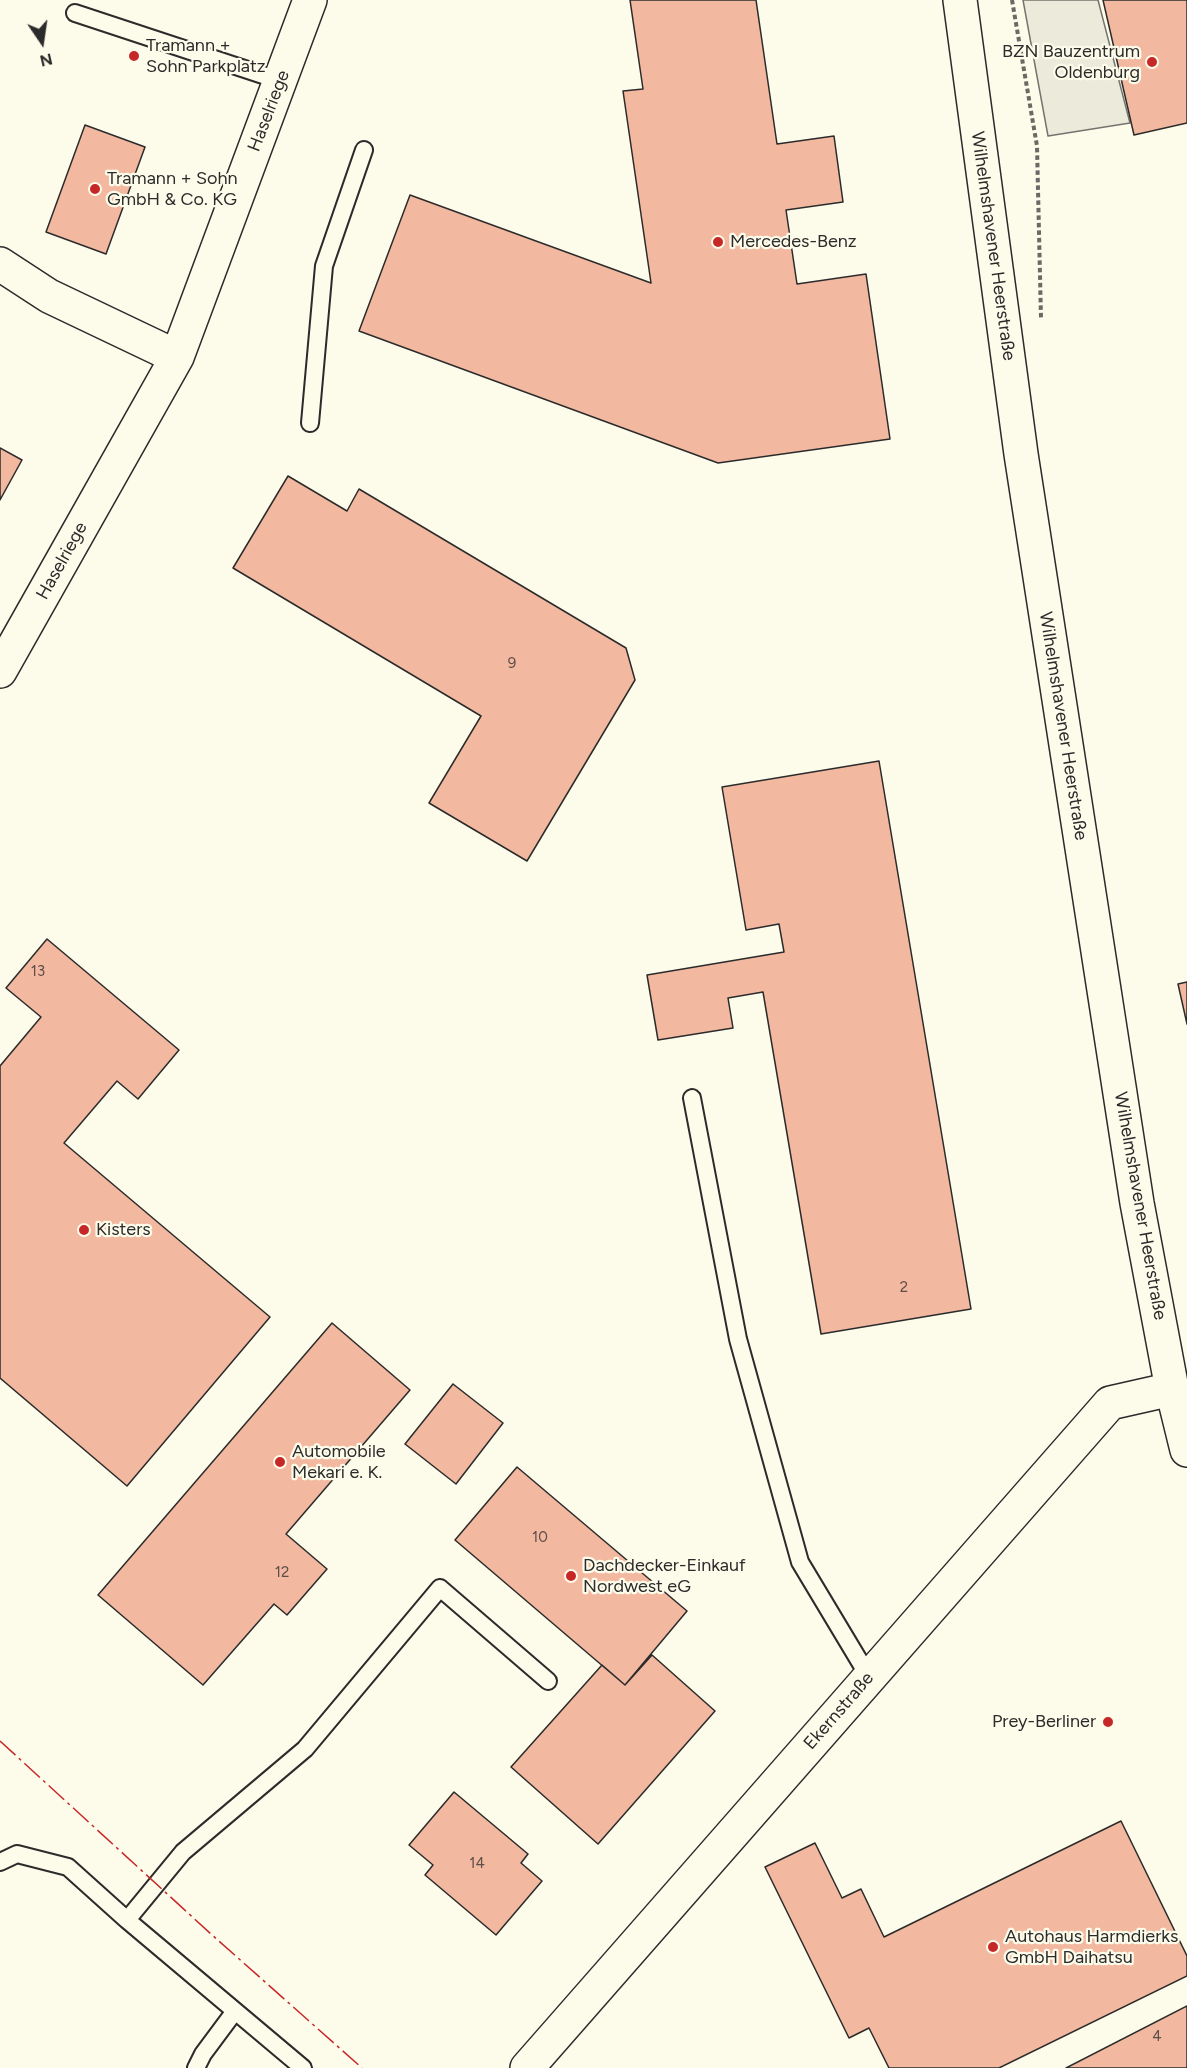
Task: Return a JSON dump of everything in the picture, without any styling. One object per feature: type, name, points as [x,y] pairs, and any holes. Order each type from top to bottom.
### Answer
[{"type":"street","name":"Haselriege","points":[[0,671],[177,357],[310,0]]},
{"type":"street","name":"Wilhelmshavener Heerstraße","points":[[960,0],[1021,454],[1137,1203],[1172,1389],[1187,1450]]},
{"type":"street","points":[[0,264],[49,296],[177,357]]},
{"type":"street","name":"Ekernstraße","points":[[527,2068],[1110,1403],[1172,1389]]},
{"type":"lane","points":[[75,13],[281,81]]},
{"type":"lane","points":[[310,423],[324,266],[364,150]]},
{"type":"lane","points":[[692,1098],[738,1339],[800,1562],[869,1677]]},
{"type":"lane","points":[[127,1920],[183,1852],[305,1749],[440,1588],[548,1681]]},
{"type":"lane","points":[[0,1862],[17,1854],[68,1867],[127,1920],[303,2068]]},
{"type":"lane","points":[[196,2068],[203,2054],[235,2011]]},
{"type":"path","points":[[1012,0],[1037,146],[1041,329]]},
{"type":"shaded area","points":[[1023,0],[1098,0],[1130,123],[1048,136]]},
{"type":"building","name":"Mercedes-Benz","points":[[630,0],[756,0],[777,144],[834,136],[843,202],[786,210],[797,284],[866,274],[890,439],[718,463],[359,331],[410,195],[651,283],[623,91],[643,89]]},
{"type":"building","name":"BZN Bauzentrum Oldenburg","points":[[1103,0],[1187,0],[1187,123],[1134,135]]},
{"type":"building","name":"Tramann + Sohn GmbH & Co. KG","points":[[85,125],[145,147],[106,254],[46,232]]},
{"type":"building","points":[[0,448],[22,460],[0,500]]},
{"type":"building","points":[[288,476],[347,511],[359,489],[626,648],[635,680],[527,861],[429,803],[481,716],[233,568]]},
{"type":"building","points":[[879,761],[971,1309],[821,1334],[763,992],[728,998],[733,1028],[658,1040],[647,975],[784,952],[779,924],[746,930],[722,787]]},
{"type":"building","name":"Kisters","points":[[47,939],[179,1050],[138,1099],[117,1081],[64,1143],[270,1317],[127,1486],[0,1378],[0,1066],[41,1017],[6,988]]},
{"type":"building","points":[[1187,982],[1187,1024],[1178,984]]},
{"type":"building","name":"Automobile Mekari e. K.","points":[[332,1323],[410,1390],[286,1534],[327,1569],[287,1615],[274,1604],[203,1685],[98,1595]]},
{"type":"building","points":[[453,1384],[503,1423],[456,1484],[405,1444]]},
{"type":"building","name":"Dachdecker-Einkauf Nordwest eG","points":[[517,1467],[687,1611],[625,1685],[455,1540]]},
{"type":"building","points":[[652,1655],[715,1711],[598,1844],[511,1767],[602,1665],[625,1685]]},
{"type":"building","points":[[454,1792],[528,1854],[521,1863],[542,1881],[496,1935],[425,1875],[433,1865],[409,1845]]},
{"type":"building","name":"Autohaus Harmdierks GmbH Daihatsu","points":[[1121,1821],[1187,1956],[1187,1976],[999,2068],[889,2068],[869,2028],[849,2038],[765,1867],[815,1843],[842,1898],[861,1889],[884,1937]]},
{"type":"building","points":[[1187,2006],[1187,2068],[1066,2068]]},
{"type":"power","points":[[0,1741],[362,2068]]},
{"type":"place","name":"Tramann + Sohn Parkplatz","points":[[134,56]]},
{"type":"place","name":"BZN Bauzentrum Oldenburg","points":[[1152,62]]},
{"type":"place","name":"Tramann + Sohn GmbH & Co. KG","points":[[95,189]]},
{"type":"place","name":"Mercedes-Benz","points":[[718,242]]},
{"type":"place","name":"Kisters","points":[[84,1230]]},
{"type":"place","name":"Automobile Mekari e. K.","points":[[280,1462]]},
{"type":"place","name":"Dachdecker-Einkauf Nordwest eG","points":[[571,1576]]},
{"type":"place","name":"Prey-Berliner","points":[[1108,1722]]},
{"type":"place","name":"Autohaus Harmdierks GmbH Daihatsu","points":[[993,1947]]}]
